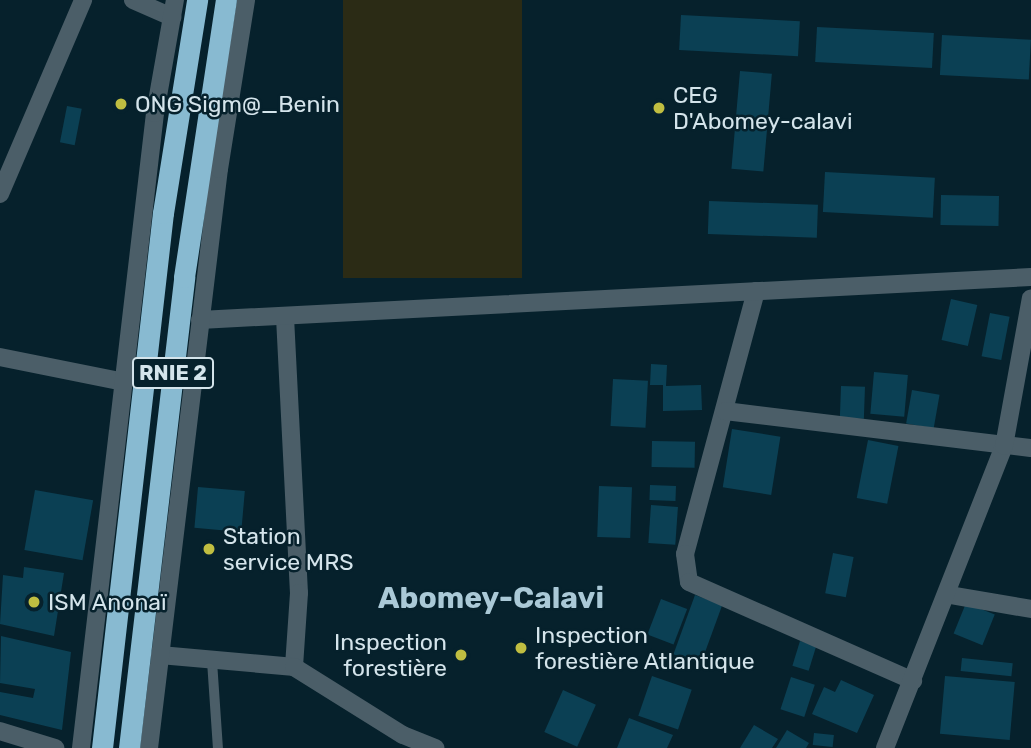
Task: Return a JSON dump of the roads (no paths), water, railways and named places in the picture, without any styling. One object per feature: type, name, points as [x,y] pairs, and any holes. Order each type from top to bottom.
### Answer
[{"type":"highway","name":"RNIE 2","points":[[102,748],[163,214],[197,0]]},
{"type":"highway","name":"RNIE 2","points":[[129,748],[184,277],[226,0]]},
{"type":"street","points":[[2,185],[83,0]]},
{"type":"street","points":[[80,748],[173,8],[134,0]]},
{"type":"street","points":[[149,748],[200,320],[246,0]]},
{"type":"street","points":[[200,320],[1031,277]]},
{"type":"street","points":[[756,291],[685,554],[689,582],[913,681]]},
{"type":"street","points":[[885,748],[950,595],[1004,446],[1031,298]]},
{"type":"street","points":[[285,317],[299,593],[295,667]]},
{"type":"street","points":[[0,357],[124,382]]},
{"type":"street","points":[[724,411],[1031,449]]},
{"type":"street","points":[[950,595],[1031,609]]},
{"type":"street","points":[[160,655],[295,667],[403,736],[435,748]]},
{"type":"street","points":[[0,730],[55,748]]},
{"type":"lane","points":[[212,661],[218,748]]},
{"type":"place","name":"ONG Sigm@_Benin","points":[[121,104]]},
{"type":"place","name":"CEG D'Abomey-calavi","points":[[659,108]]},
{"type":"place","name":"Station service MRS","points":[[209,549]]},
{"type":"place","name":"ISM Anonaï","points":[[34,602]]},
{"type":"place","name":"Inspection forestière Atlantique","points":[[521,648]]},
{"type":"place","name":"Inspection forestière","points":[[461,655]]},
{"type":"district","name":"Abomey-Calavi","points":[[491,598]]}]
